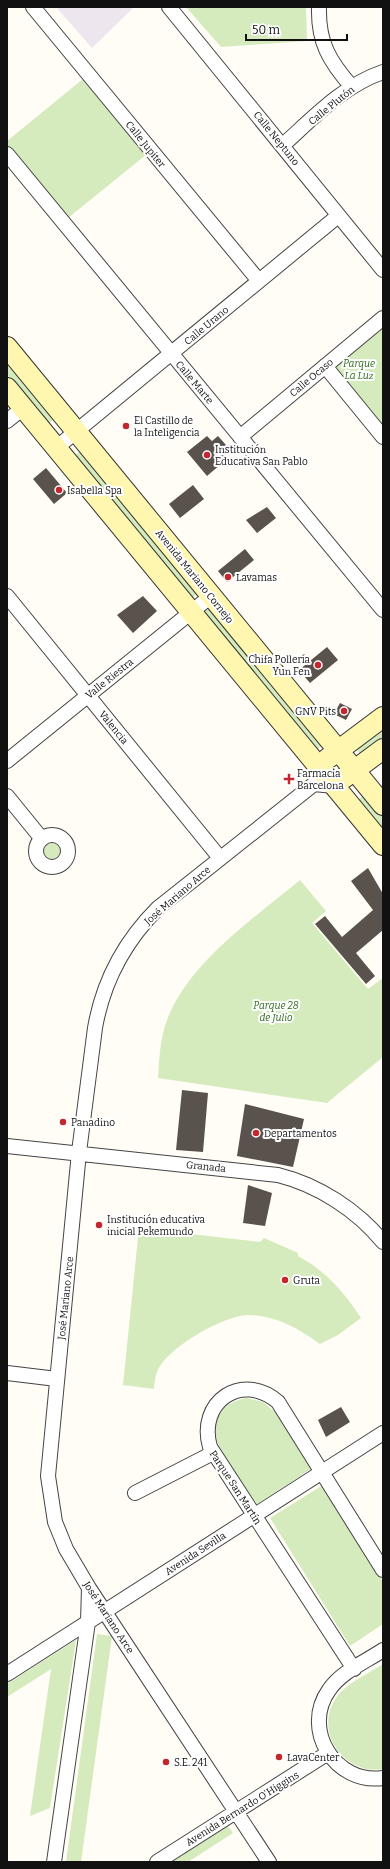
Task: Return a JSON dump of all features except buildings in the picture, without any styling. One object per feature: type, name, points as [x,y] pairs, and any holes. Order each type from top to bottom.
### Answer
[{"type":"main road","name":"Avenida Mariano Cornejo","points":[[7,347],[383,805]]},
{"type":"main road","points":[[7,388],[191,612],[316,776],[334,786],[383,846]]},
{"type":"main road","points":[[316,776],[338,751],[383,717]]},
{"type":"main road","points":[[334,786],[383,750]]},
{"type":"street","name":"Calle Jupiter","points":[[33,7],[259,281]]},
{"type":"street","name":"Calle Neptuno","points":[[170,7],[383,270]]},
{"type":"street","points":[[319,7],[319,24],[323,42],[330,59],[352,87]]},
{"type":"street","name":"Calle Plutón","points":[[283,145],[352,87],[383,72]]},
{"type":"street","name":"Calle Marte","points":[[7,154],[383,609]]},
{"type":"street","name":"Calle Urano","points":[[56,448],[338,216]]},
{"type":"street","name":"Calle Ocaso","points":[[240,437],[383,318]]},
{"type":"street","points":[[325,366],[383,437]]},
{"type":"street","points":[[7,421],[23,408]]},
{"type":"street","name":"Valencia","points":[[7,596],[220,858]]},
{"type":"street","name":"Valle Riestra","points":[[7,761],[211,596]]},
{"type":"street","name":"José Mariano Arce","points":[[269,1862],[89,1588],[66,1549],[55,1522],[50,1500],[48,1476],[79,1152],[98,1011],[116,964],[143,923],[158,908],[220,858],[316,776]]},
{"type":"street","points":[[7,796],[42,839]]},
{"type":"street","name":"Granada","points":[[7,1146],[79,1152],[234,1169],[278,1175],[299,1180],[316,1188],[352,1213],[383,1242]]},
{"type":"street","points":[[7,1373],[57,1379]]},
{"type":"street","name":"Parque San Martín","points":[[354,1669],[213,1453],[207,1434],[208,1420],[213,1408],[222,1398],[234,1392],[254,1390],[267,1394],[278,1402],[383,1570]]},
{"type":"street","name":"Avenida Sevilla","points":[[7,1674],[383,1433]]},
{"type":"street","points":[[135,1493],[213,1453]]},
{"type":"street","points":[[54,1862],[88,1622],[89,1588]]},
{"type":"street","points":[[383,1650],[332,1685],[321,1707],[319,1717],[320,1736],[328,1753],[334,1761],[350,1773],[368,1778],[383,1778]]},
{"type":"street","name":"Avenida Bernardo O'Higgins","points":[[157,1862],[328,1753]]},
{"type":"shaded area","points":[[56,7],[134,7],[92,48]]},
{"type":"green space","points":[[186,7],[306,7],[307,41],[221,47]]},
{"type":"green space","points":[[89,74],[152,150],[63,222],[7,154],[7,141]]},
{"type":"green space","name":"Parque La Luz","points":[[383,318],[383,437],[325,366]]},
{"type":"green space","points":[[7,349],[61,414],[49,423],[7,375]]},
{"type":"green space","points":[[85,447],[201,588],[191,601],[73,457]]},
{"type":"green space","points":[[214,603],[327,741],[317,750],[204,611]]},
{"type":"green space","points":[[383,728],[383,747],[365,760],[355,748]]},
{"type":"green space","points":[[369,791],[383,808],[383,832],[358,800]]},
{"type":"green space","points":[[52,843],[59,848],[60,851],[55,858],[52,859],[45,854],[44,851],[49,844]]},
{"type":"green space","name":"Parque 28 de Julio","points":[[300,880],[326,911],[312,923],[368,989],[383,978],[383,1057],[327,1103],[158,1078],[164,1029],[173,1006],[186,985],[202,965],[221,946]]},
{"type":"green space","points":[[139,1228],[260,1242],[264,1238],[298,1253],[298,1256],[326,1275],[348,1299],[361,1318],[338,1335],[320,1344],[304,1333],[278,1320],[260,1316],[240,1316],[214,1325],[188,1340],[176,1349],[158,1369],[154,1389],[123,1385]]},
{"type":"green space","points":[[247,1398],[263,1402],[275,1412],[311,1469],[257,1504],[227,1461],[218,1444],[215,1434],[215,1428],[219,1416],[223,1410],[232,1403]]},
{"type":"green space","points":[[323,1485],[383,1582],[383,1624],[350,1646],[270,1518]]},
{"type":"green space","points":[[97,1634],[112,1636],[81,1862],[66,1862]]},
{"type":"green space","points":[[76,1640],[50,1808],[30,1816],[51,1669],[7,1697],[7,1684]]},
{"type":"green space","points":[[383,1664],[383,1769],[369,1769],[356,1765],[345,1758],[336,1748],[330,1737],[328,1724],[330,1711],[340,1693],[358,1679]]},
{"type":"green space","points":[[227,1825],[233,1833],[188,1862],[170,1862]]},
{"type":"place","name":"El Castillo de la Inteligencia","points":[[126,426]]},
{"type":"place","name":"Institución Educativa San Pablo","points":[[207,455]]},
{"type":"place","name":"Isabella Spa","points":[[59,490]]},
{"type":"place","name":"Lavamas","points":[[228,577]]},
{"type":"place","name":"Chifa Pollería Yun Fen","points":[[318,665]]},
{"type":"place","name":"GNV Pits","points":[[344,711]]},
{"type":"place","name":"Farmacia Barcelona","points":[[289,779]]},
{"type":"place","name":"Panadino","points":[[63,1122]]},
{"type":"place","name":"Departamentos","points":[[256,1133]]},
{"type":"place","name":"Institución educativa inicial Pekemundo","points":[[99,1225]]},
{"type":"place","name":"Gruta","points":[[285,1280]]},
{"type":"place","name":"LavaCenter","points":[[279,1757]]},
{"type":"place","name":"S.E. 241","points":[[166,1762]]}]
